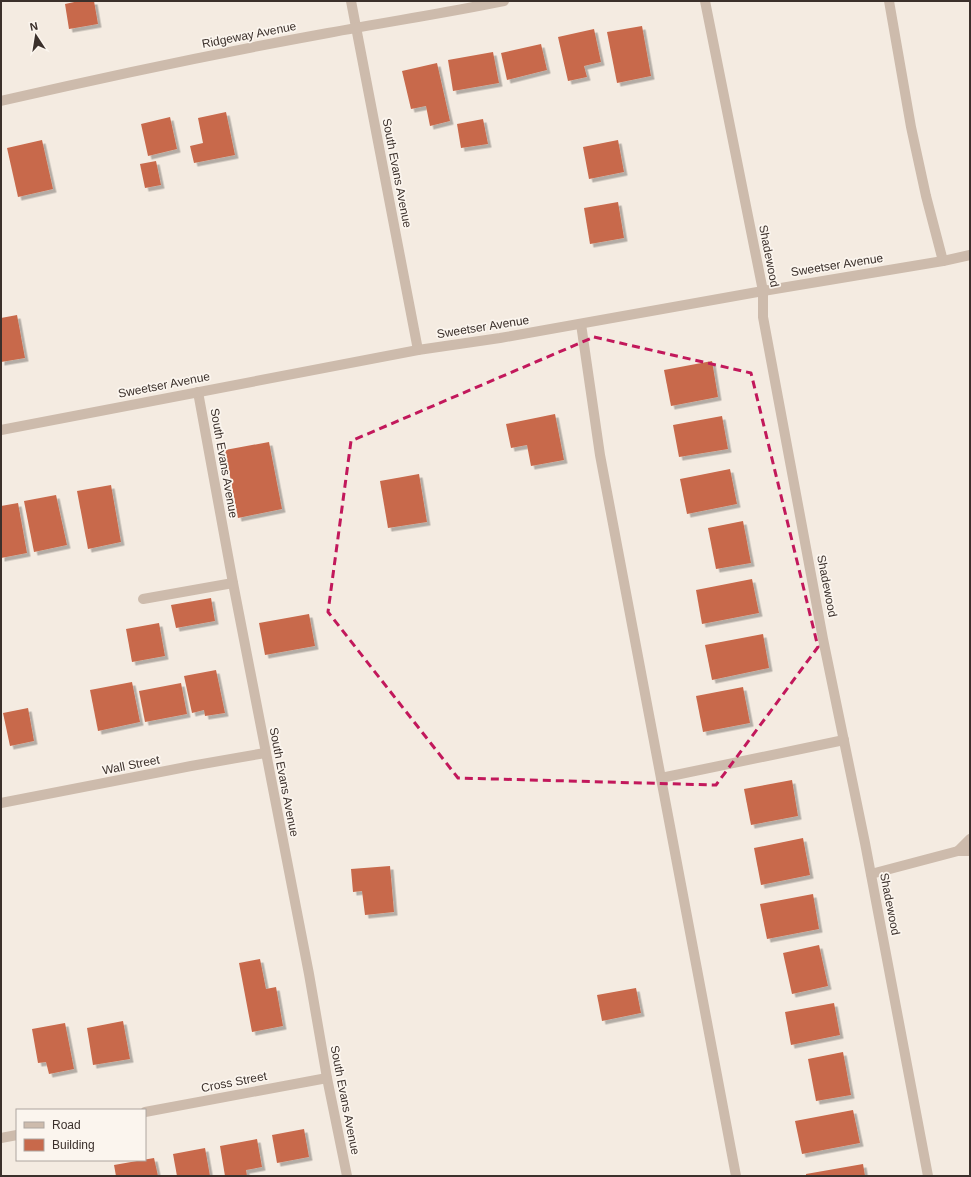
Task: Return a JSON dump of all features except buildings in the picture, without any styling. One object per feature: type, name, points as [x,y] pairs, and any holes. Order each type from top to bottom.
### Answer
[{"type":"street","name":"South Evans Avenue","points":[[352,1],[418,350]]},
{"type":"street","name":"Ridgeway Avenue","points":[[1,101],[82,82],[320,34],[442,14],[504,1]]},
{"type":"street","name":"Shadewood","points":[[704,1],[763,291],[763,317],[818,610],[871,874],[928,1176]]},
{"type":"street","points":[[889,1],[911,127],[926,196],[944,261]]},
{"type":"street","name":"Sweetser Avenue","points":[[1,430],[418,350],[500,338],[970,256]]},
{"type":"street","points":[[581,324],[600,455],[736,1176]]},
{"type":"street","name":"South Evans Avenue","points":[[198,392],[265,753],[347,1176]]},
{"type":"street","points":[[142,599],[233,582]]},
{"type":"street","points":[[661,778],[844,740]]},
{"type":"street","name":"Wall Street","points":[[1,803],[265,753]]},
{"type":"street","points":[[958,851],[970,839]]},
{"type":"street","points":[[871,874],[958,851],[970,851]]},
{"type":"street","name":"Cross Street","points":[[146,1112],[327,1078]]},
{"type":"street","points":[[1,1138],[16,1135]]},
{"type":"highlighted area","points":[[594,337],[751,373],[818,647],[716,785],[458,778],[328,612],[351,441]]}]
